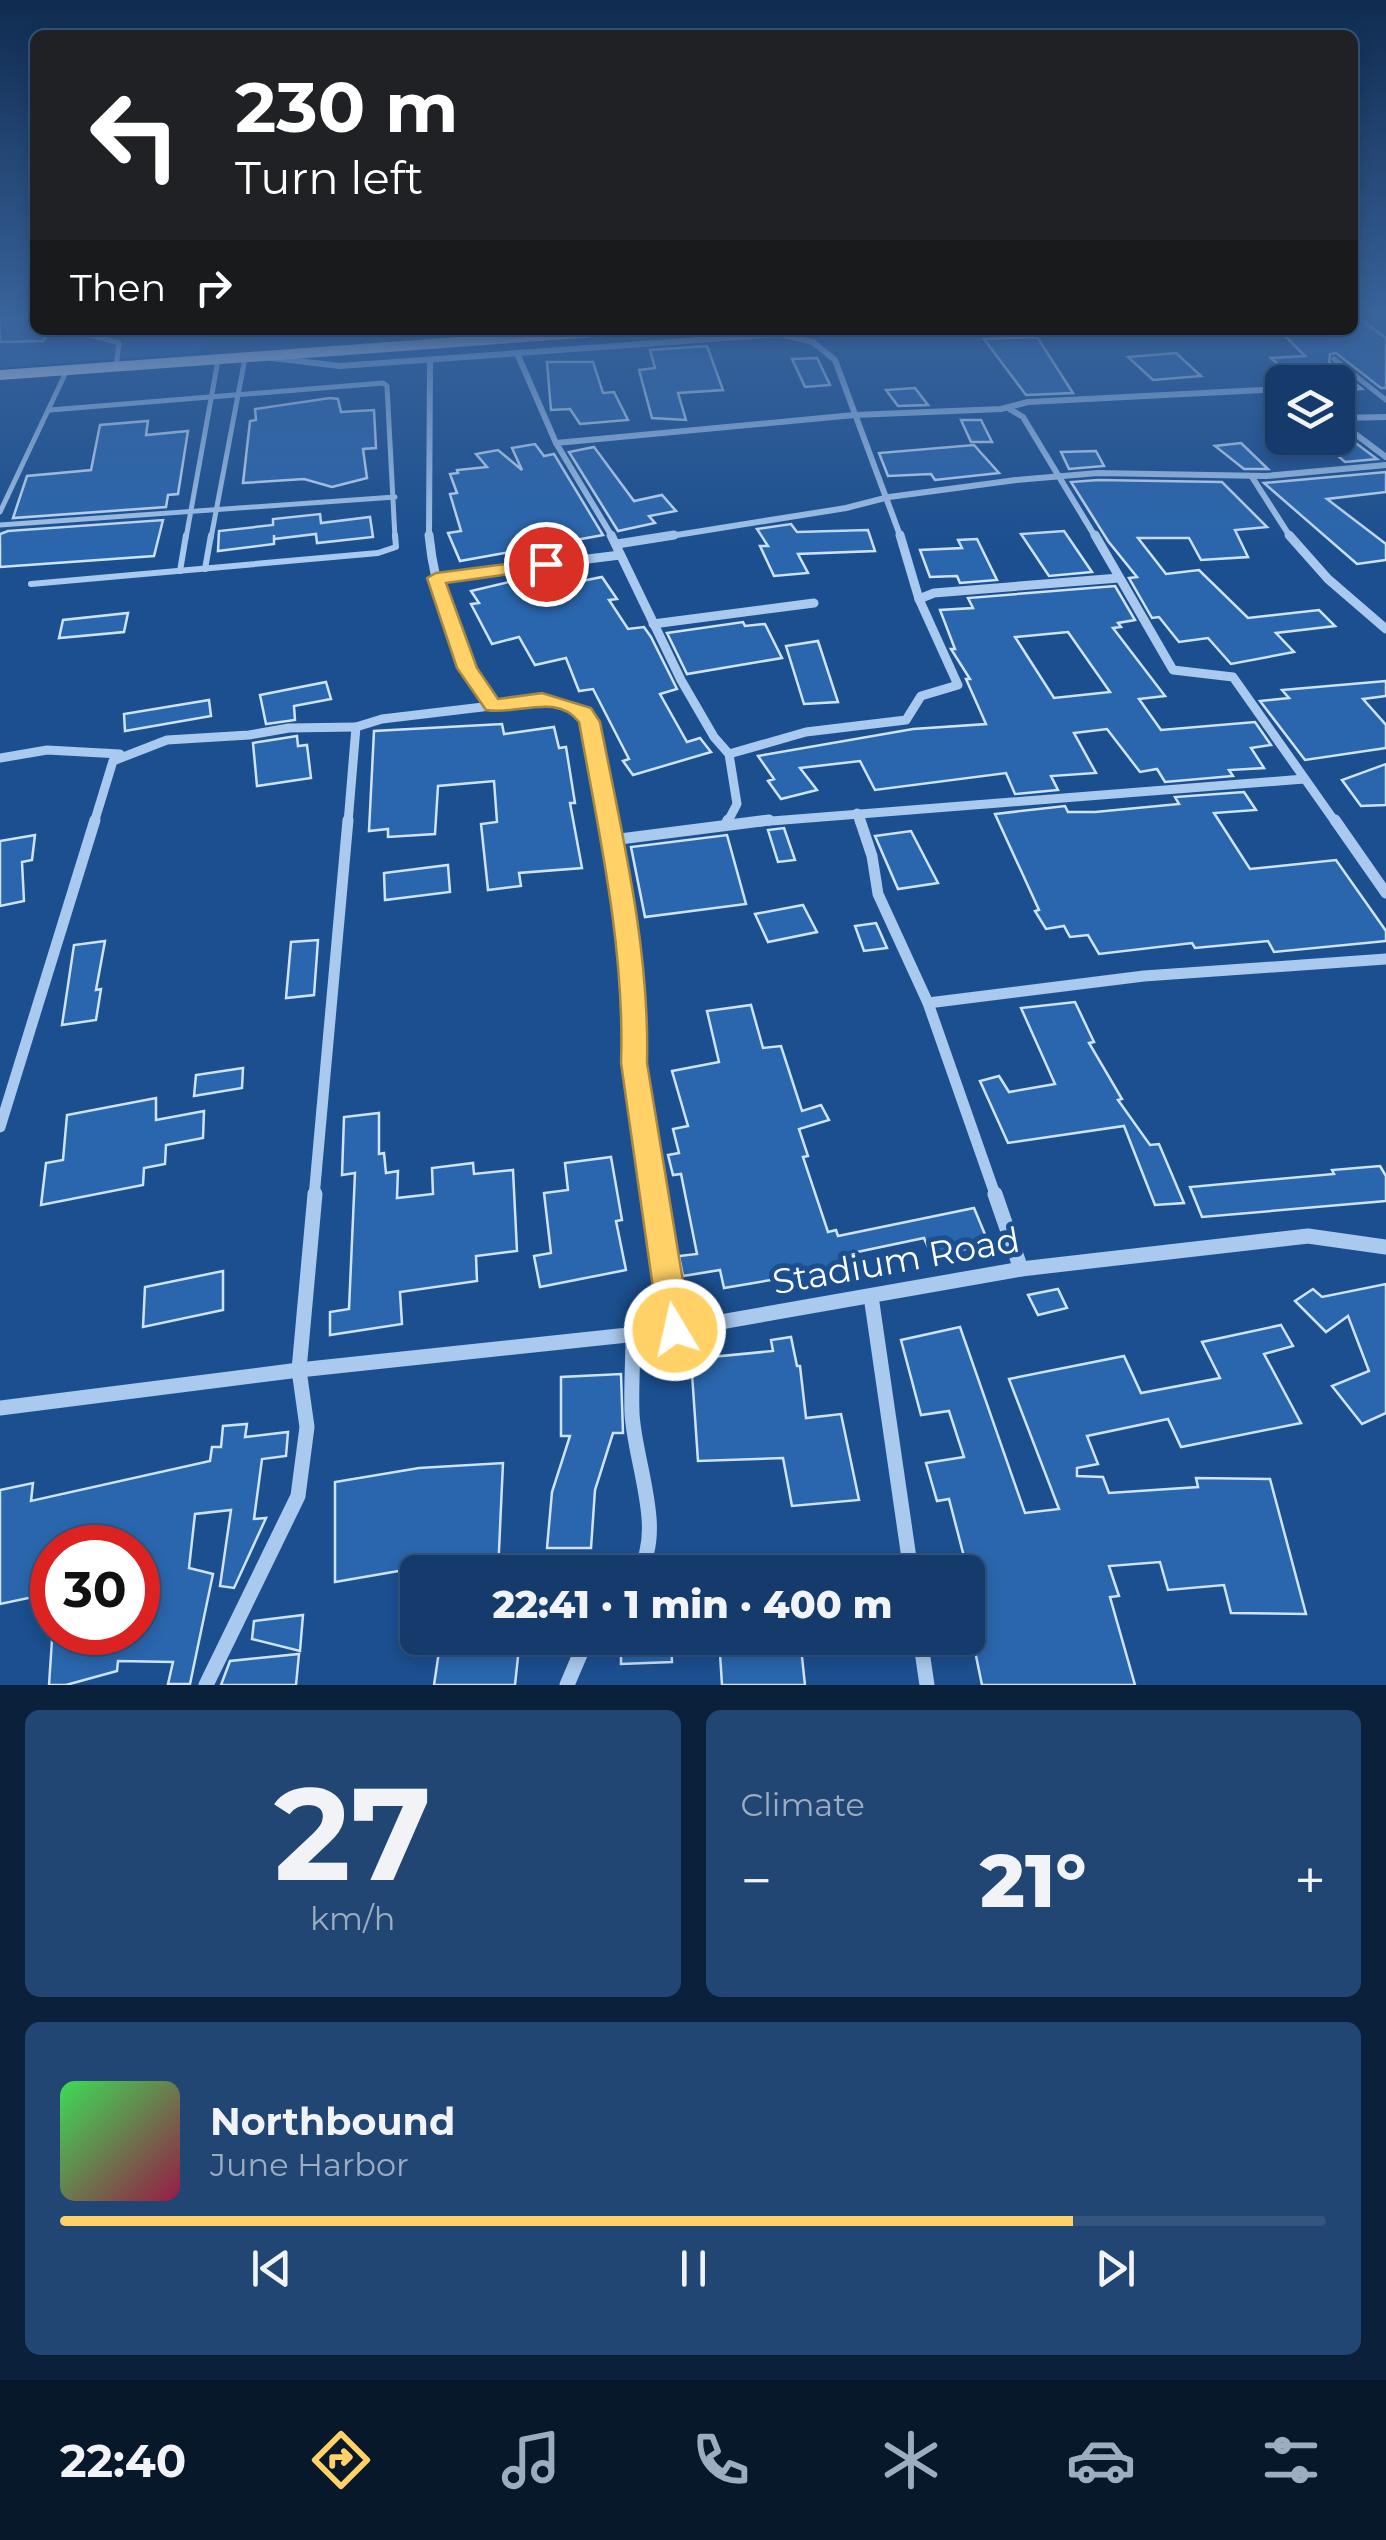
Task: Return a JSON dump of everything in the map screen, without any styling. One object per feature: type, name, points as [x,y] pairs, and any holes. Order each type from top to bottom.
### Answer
[{"type":"street","points":[[429,397],[428,456],[436,578],[467,668],[493,706]]},
{"type":"street","points":[[536,397],[556,443],[588,502],[617,544],[653,624],[714,737],[729,754],[737,804],[726,824]]},
{"type":"street","points":[[729,754],[806,732],[906,720],[921,696],[958,684],[919,599],[888,497],[848,397]]},
{"type":"street","points":[[556,443],[854,415],[1008,408],[1028,402],[1133,397]]},
{"type":"street","points":[[1008,408],[1023,416],[1173,670],[1233,677],[1386,893]]},
{"type":"street","points":[[1355,419],[1386,417]]},
{"type":"street","points":[[1355,433],[1386,457]]},
{"type":"street","points":[[617,544],[846,508],[888,497],[1062,478],[1219,472],[1252,477],[1386,465]]},
{"type":"street","points":[[1252,477],[1263,500],[1307,557],[1386,628]]},
{"type":"street","points":[[436,578],[620,555]]},
{"type":"street","points":[[919,599],[934,593],[1118,578]]},
{"type":"street","points":[[914,582],[934,593]]},
{"type":"street","points":[[653,624],[814,602]]},
{"type":"street","points":[[0,1127],[113,761],[166,740],[303,727],[356,728],[382,719],[542,700],[584,712],[590,722],[612,840],[635,1019],[634,1063],[675,1330]]},
{"type":"street","points":[[206,1685],[298,1496],[308,1427],[299,1370],[356,728]]},
{"type":"street","points":[[0,758],[48,750],[126,754]]},
{"type":"street","points":[[612,840],[726,824],[1304,778]]},
{"type":"street","points":[[737,804],[761,821]]},
{"type":"street","points":[[858,813],[872,856],[878,894],[928,1003],[1021,1269]]},
{"type":"street","points":[[928,1003],[1144,976],[1386,959]]},
{"type":"street","name":"Stadium Road","points":[[0,1408],[299,1370],[675,1330],[1021,1269],[1308,1236],[1386,1247]]},
{"type":"street","points":[[871,1296],[909,1555]]},
{"type":"street","points":[[633,1335],[632,1416],[646,1497],[650,1555]]},
{"type":"street","points":[[567,1685],[580,1655]]},
{"type":"street","points":[[923,1655],[927,1685]]},
{"type":"lane","points":[[0,512],[55,397]]},
{"type":"lane","points":[[50,410],[195,397]]},
{"type":"lane","points":[[180,571],[213,397]]},
{"type":"lane","points":[[205,568],[237,397]]},
{"type":"lane","points":[[31,584],[390,551],[396,547],[388,397]]},
{"type":"lane","points":[[0,525],[395,497]]},
{"type":"building","points":[[550,397],[616,397],[628,420],[580,424],[570,409],[551,410]]},
{"type":"building","points":[[646,397],[679,397],[686,420],[652,418]]},
{"type":"building","points":[[891,397],[922,397],[928,405],[898,406]]},
{"type":"building","points":[[338,399],[341,412],[374,410],[376,448],[363,449],[367,478],[332,487],[304,479],[243,483],[250,421],[256,420],[255,409]]},
{"type":"building","points":[[961,420],[981,420],[992,442],[971,442]]},
{"type":"building","points":[[148,421],[146,435],[188,431],[178,494],[168,495],[166,507],[13,518],[27,476],[91,470],[100,425]]},
{"type":"building","points":[[1355,442],[1377,459],[1345,462],[1337,455],[1355,455]]},
{"type":"building","points":[[1241,443],[1268,469],[1244,469],[1215,446]]},
{"type":"building","points":[[535,444],[544,456],[554,454],[603,535],[460,561],[448,533],[461,531],[450,494],[457,493],[450,474],[487,467],[476,454],[498,450],[522,470],[512,448]]},
{"type":"building","points":[[974,445],[999,473],[935,480],[931,474],[888,476],[879,453]]},
{"type":"building","points":[[594,447],[634,501],[662,495],[676,511],[649,516],[655,523],[618,531],[569,452]]},
{"type":"building","points":[[1096,451],[1104,466],[1069,469],[1061,452]]},
{"type":"building","points":[[1386,472],[1386,492],[1327,499],[1386,544],[1386,560],[1357,564],[1264,483]]},
{"type":"building","points":[[1071,482],[1222,482],[1267,527],[1235,530],[1248,557],[1201,560],[1189,538],[1138,538],[1166,574],[1199,570],[1248,618],[1319,610],[1335,626],[1276,633],[1294,652],[1231,664],[1208,638],[1179,642],[1159,617],[1152,618],[1129,578],[1137,577],[1108,541]]},
{"type":"building","points":[[320,514],[321,523],[370,517],[373,537],[317,543],[316,534],[274,539],[274,544],[218,551],[219,531],[273,525],[273,519]]},
{"type":"building","points":[[163,520],[154,556],[0,567],[0,534],[8,531]]},
{"type":"building","points":[[791,524],[797,532],[868,530],[875,551],[798,554],[808,573],[774,576],[760,546],[768,546],[757,529]]},
{"type":"building","points":[[1064,531],[1092,572],[1049,576],[1021,534]]},
{"type":"building","points":[[977,539],[997,580],[960,583],[957,576],[930,577],[920,550],[962,548],[958,540]]},
{"type":"building","points":[[543,574],[552,587],[602,577],[617,599],[609,600],[628,629],[644,627],[651,637],[677,689],[660,694],[687,742],[700,738],[711,752],[633,775],[623,761],[629,759],[593,689],[579,691],[566,658],[535,665],[519,637],[492,644],[471,604],[479,603],[471,591]]},
{"type":"building","points":[[1115,586],[1135,620],[1113,628],[1165,696],[1139,699],[1161,730],[1255,722],[1271,745],[1251,748],[1264,768],[1229,770],[1233,776],[1165,782],[1157,769],[1140,772],[1107,729],[1074,733],[1096,773],[1051,776],[1058,790],[1015,794],[1006,773],[875,790],[860,761],[800,768],[817,790],[781,799],[768,781],[774,779],[758,756],[913,729],[986,724],[966,679],[970,679],[951,649],[955,649],[940,610],[973,608],[968,598]],"holes":[[[1068,632],[1110,692],[1054,698],[1015,637]]]},
{"type":"building","points":[[128,613],[124,632],[59,638],[63,620]]},
{"type":"building","points":[[743,622],[745,626],[765,624],[782,658],[687,674],[667,633]]},
{"type":"building","points":[[818,641],[838,702],[804,704],[786,646]]},
{"type":"building","points":[[1386,681],[1386,696],[1363,699],[1386,725],[1386,748],[1305,760],[1260,701],[1289,698],[1282,690]]},
{"type":"building","points":[[326,682],[331,699],[294,706],[295,720],[266,724],[260,695]]},
{"type":"building","points":[[209,700],[211,716],[125,731],[124,714]]},
{"type":"building","points":[[502,724],[504,734],[554,727],[559,748],[566,747],[575,803],[570,803],[582,868],[519,873],[521,886],[488,890],[481,824],[497,822],[494,781],[438,786],[435,834],[388,837],[388,829],[369,831],[374,731]]},
{"type":"building","points":[[297,736],[298,746],[307,745],[311,778],[257,786],[253,743]]},
{"type":"building","points":[[1386,764],[1386,805],[1361,806],[1342,780]]},
{"type":"building","points":[[1244,792],[1256,810],[1214,813],[1250,869],[1336,860],[1386,931],[1386,941],[1274,952],[1268,941],[1195,948],[1192,943],[1099,954],[1088,935],[1070,937],[1064,926],[1046,929],[995,814],[1065,806],[1068,812],[1095,812],[1179,804],[1175,797]]},
{"type":"building","points":[[784,828],[795,860],[778,862],[768,830]]},
{"type":"building","points":[[911,831],[938,883],[898,889],[875,836]]},
{"type":"building","points":[[35,835],[32,860],[22,862],[24,901],[0,906],[0,841]]},
{"type":"building","points":[[727,835],[746,904],[645,917],[631,847]]},
{"type":"building","points":[[448,865],[450,892],[385,900],[384,873]]},
{"type":"building","points":[[803,905],[817,932],[768,942],[755,914]]},
{"type":"building","points":[[876,923],[887,948],[864,951],[855,926]]},
{"type":"building","points":[[318,940],[314,995],[286,998],[291,942]]},
{"type":"building","points":[[105,941],[96,990],[101,989],[96,1020],[62,1025],[74,945]]},
{"type":"building","points":[[1075,1002],[1094,1042],[1089,1043],[1122,1099],[1118,1100],[1150,1145],[1159,1144],[1184,1203],[1155,1205],[1124,1126],[1008,1143],[980,1081],[999,1076],[1009,1092],[1055,1084],[1021,1008]]},
{"type":"building","points":[[751,1005],[763,1048],[781,1046],[802,1111],[821,1105],[829,1120],[799,1129],[808,1156],[803,1157],[828,1232],[836,1230],[838,1236],[974,1208],[989,1244],[932,1256],[924,1238],[843,1255],[847,1267],[724,1288],[720,1270],[683,1276],[679,1256],[697,1254],[681,1174],[673,1175],[668,1155],[679,1153],[673,1129],[688,1126],[672,1071],[719,1062],[707,1011]]},
{"type":"building","points":[[243,1068],[242,1088],[194,1096],[196,1075]]},
{"type":"building","points":[[156,1098],[156,1120],[204,1111],[203,1138],[166,1145],[165,1164],[144,1168],[143,1185],[41,1205],[46,1163],[63,1160],[67,1115]]},
{"type":"building","points":[[379,1113],[379,1154],[384,1153],[386,1173],[398,1171],[397,1198],[433,1194],[432,1168],[473,1163],[474,1174],[513,1170],[517,1251],[476,1256],[477,1281],[400,1292],[402,1324],[330,1335],[330,1312],[349,1309],[355,1173],[342,1175],[344,1117]]},
{"type":"building","points":[[611,1157],[622,1220],[616,1221],[626,1270],[540,1287],[534,1256],[551,1253],[544,1193],[568,1190],[565,1163]]},
{"type":"building","points":[[1380,1166],[1386,1176],[1386,1201],[1202,1217],[1190,1187],[1334,1174],[1332,1170]]},
{"type":"building","points":[[223,1271],[223,1310],[143,1327],[145,1287]]},
{"type":"building","points":[[1386,1284],[1386,1413],[1362,1424],[1332,1386],[1369,1371],[1348,1316],[1326,1332],[1295,1301],[1313,1289],[1322,1297]]},
{"type":"building","points":[[1058,1289],[1067,1308],[1038,1315],[1028,1295]]},
{"type":"building","points":[[1281,1325],[1293,1346],[1264,1354],[1301,1423],[1181,1447],[1168,1419],[1087,1436],[1098,1464],[1077,1468],[1077,1476],[1103,1477],[1109,1493],[1198,1487],[1196,1478],[1270,1479],[1306,1614],[1231,1613],[1224,1585],[1168,1590],[1160,1562],[1109,1566],[1119,1596],[1110,1597],[1135,1685],[982,1685],[976,1655],[985,1655],[985,1555],[964,1555],[949,1499],[937,1501],[926,1463],[964,1457],[949,1411],[921,1415],[901,1340],[960,1327],[1025,1513],[1059,1509],[1009,1379],[1124,1356],[1141,1393],[1220,1378],[1202,1342]]},
{"type":"building","points":[[791,1337],[800,1366],[806,1418],[841,1414],[859,1500],[792,1506],[783,1458],[698,1461],[691,1359],[773,1351],[771,1340]]},
{"type":"building","points":[[621,1374],[623,1433],[613,1433],[595,1490],[591,1548],[547,1548],[552,1492],[570,1436],[561,1436],[561,1377]]},
{"type":"building","points":[[247,1424],[245,1437],[288,1432],[286,1456],[262,1459],[254,1519],[266,1518],[234,1588],[220,1586],[231,1510],[195,1514],[189,1568],[213,1574],[190,1684],[168,1684],[173,1662],[118,1661],[117,1671],[66,1685],[49,1685],[51,1655],[160,1655],[160,1525],[30,1525],[30,1598],[0,1604],[0,1490],[33,1483],[31,1501],[210,1461],[212,1447],[221,1447],[223,1426]]},
{"type":"building","points":[[503,1463],[499,1555],[400,1555],[400,1571],[335,1582],[335,1482],[419,1468]]},
{"type":"building","points":[[303,1615],[300,1651],[252,1639],[254,1621]]},
{"type":"building","points":[[299,1654],[296,1685],[221,1685],[230,1661]]},
{"type":"building","points":[[438,1655],[518,1655],[515,1685],[434,1685]]},
{"type":"building","points":[[621,1655],[672,1655],[672,1662],[621,1664]]},
{"type":"building","points":[[720,1655],[802,1655],[805,1685],[722,1685]]},
{"type":"route","points":[[546,564],[436,578],[467,668],[493,706],[542,700],[572,706],[584,712],[590,722],[612,840],[635,1019],[634,1063],[675,1330]]}]
